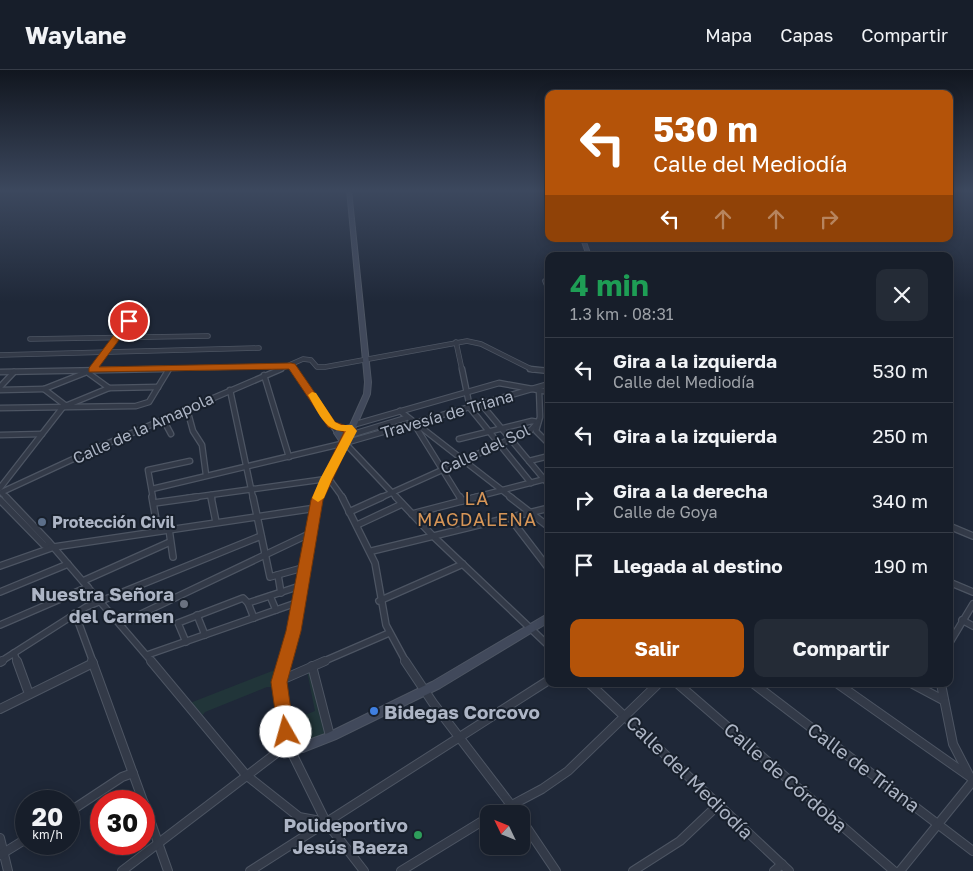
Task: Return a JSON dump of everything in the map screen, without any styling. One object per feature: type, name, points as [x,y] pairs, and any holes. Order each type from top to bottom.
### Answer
[{"type":"main road","points":[[345,443],[347,429],[367,388],[365,345],[353,227]]},
{"type":"main road","points":[[288,745],[303,747],[424,691],[545,619]]},
{"type":"street","points":[[0,388],[44,389],[90,371],[134,315],[145,310]]},
{"type":"street","points":[[30,339],[208,336]]},
{"type":"street","points":[[285,366],[306,358],[320,368],[402,354],[456,342],[473,341],[535,371],[545,371]]},
{"type":"street","points":[[456,342],[470,408],[531,483]]},
{"type":"street","points":[[0,355],[260,348]]},
{"type":"street","name":"Calle de la Amapola","points":[[1,491],[285,366]]},
{"type":"street","points":[[0,372],[291,366],[332,425],[347,429],[406,418]]},
{"type":"street","points":[[0,408],[136,406],[148,402],[170,368]]},
{"type":"street","points":[[90,371],[109,388]]},
{"type":"street","points":[[0,388],[14,372]]},
{"type":"street","points":[[264,375],[288,454]]},
{"type":"street","points":[[347,429],[400,411],[500,383],[545,391]]},
{"type":"street","name":"Travesía de Triana","points":[[152,489],[288,454],[345,443],[545,386]]},
{"type":"street","points":[[158,387],[109,388],[64,406],[1,491],[54,547],[101,601],[246,775],[299,817],[326,822]]},
{"type":"street","points":[[44,389],[64,406]]},
{"type":"street","points":[[537,389],[538,422],[536,431],[545,440]]},
{"type":"street","points":[[230,390],[270,577],[306,567]]},
{"type":"street","points":[[482,405],[528,461],[545,478]]},
{"type":"street","points":[[187,409],[193,431],[202,445],[206,475]]},
{"type":"street","points":[[400,411],[406,418],[545,524]]},
{"type":"street","points":[[163,419],[171,434]]},
{"type":"street","points":[[459,439],[532,421],[538,422]]},
{"type":"street","name":"Calle del Sol","points":[[349,512],[511,440],[531,430],[538,422]]},
{"type":"street","points":[[414,424],[462,501]]},
{"type":"street","points":[[0,435],[42,434]]},
{"type":"street","points":[[364,871],[326,822],[288,745],[279,682],[303,585],[316,508],[326,478],[345,443],[433,536],[545,642]]},
{"type":"street","points":[[528,461],[545,457]]},
{"type":"street","points":[[158,531],[148,470],[190,461]]},
{"type":"street","points":[[154,503],[326,478]]},
{"type":"street","points":[[326,478],[372,551],[378,575],[382,618],[390,633],[424,691],[512,805],[566,772],[625,716],[637,700],[654,687]]},
{"type":"street","points":[[412,514],[545,479]]},
{"type":"street","points":[[211,495],[216,522]]},
{"type":"street","points":[[0,500],[44,545],[54,547]]},
{"type":"street","points":[[357,525],[402,504]]},
{"type":"street","points":[[0,566],[54,547],[316,508]]},
{"type":"street","points":[[372,551],[545,509]]},
{"type":"street","points":[[510,518],[545,564]]},
{"type":"street","points":[[953,528],[973,536]]},
{"type":"street","points":[[169,529],[174,558]]},
{"type":"street","points":[[120,624],[311,534]]},
{"type":"street","points":[[0,662],[75,613],[261,536]]},
{"type":"street","points":[[0,625],[170,542]]},
{"type":"street","points":[[0,592],[68,564]]},
{"type":"street","points":[[379,601],[463,564]]},
{"type":"street","points":[[278,575],[281,592]]},
{"type":"street","points":[[953,584],[973,592]]},
{"type":"street","points":[[248,603],[303,585]]},
{"type":"street","points":[[270,596],[276,610]]},
{"type":"street","points":[[186,642],[178,623],[243,598],[248,603],[254,618]]},
{"type":"street","points":[[147,655],[299,602]]},
{"type":"street","points":[[953,637],[973,604]]},
{"type":"street","points":[[75,613],[139,790]]},
{"type":"street","points":[[197,615],[205,635]]},
{"type":"street","points":[[962,620],[973,626]]},
{"type":"street","points":[[279,682],[390,633]]},
{"type":"street","points":[[14,653],[29,694]]},
{"type":"street","points":[[0,709],[93,663]]},
{"type":"street","points":[[312,666],[330,736]]},
{"type":"street","points":[[250,871],[545,683]]},
{"type":"street","name":"Calle del Mediodía","points":[[593,687],[789,871]]},
{"type":"street","name":"Calle de Córdoba","points":[[681,687],[894,871]]},
{"type":"street","name":"Calle de Triana","points":[[758,687],[973,851]]},
{"type":"street","points":[[842,687],[959,767],[973,780],[900,871]]},
{"type":"street","points":[[919,687],[943,700]]},
{"type":"street","points":[[941,687],[959,767]]},
{"type":"street","points":[[122,871],[288,745]]},
{"type":"street","points":[[80,805],[122,777],[133,773]]},
{"type":"street","points":[[633,871],[680,841],[718,805]]},
{"type":"street","points":[[401,871],[480,823]]},
{"type":"street","points":[[530,832],[556,871]]},
{"type":"street","points":[[155,834],[168,871]]},
{"type":"street","points":[[0,838],[2,854],[8,871]]},
{"type":"street","points":[[2,854],[15,846]]},
{"type":"street","points":[[774,871],[782,864]]},
{"type":"green space","points":[[280,668],[278,687],[267,687],[205,712],[203,715],[190,703]]},
{"type":"green space","points":[[316,668],[328,732],[317,737],[302,740],[298,739],[293,720],[315,711],[307,671]]},
{"type":"slow traffic","points":[[312,395],[332,425],[340,428],[348,427],[352,431],[339,452],[318,498]]},
{"type":"place","name":"Protección Civil","points":[[42,522]]},
{"type":"place","name":"Nuestra Señora del Carmen","points":[[184,604]]},
{"type":"place","name":"Bidegas Corcovo","points":[[374,711]]},
{"type":"place","name":"Polideportivo Jesús Baeza","points":[[418,835]]},
{"type":"district","name":"LA MAGDALENA","points":[[477,508]]},
{"type":"route","points":[[129,321],[92,370],[291,366],[318,402],[332,425],[340,428],[348,427],[352,431],[339,452],[317,500],[307,564],[293,631],[279,682],[286,732]]}]
